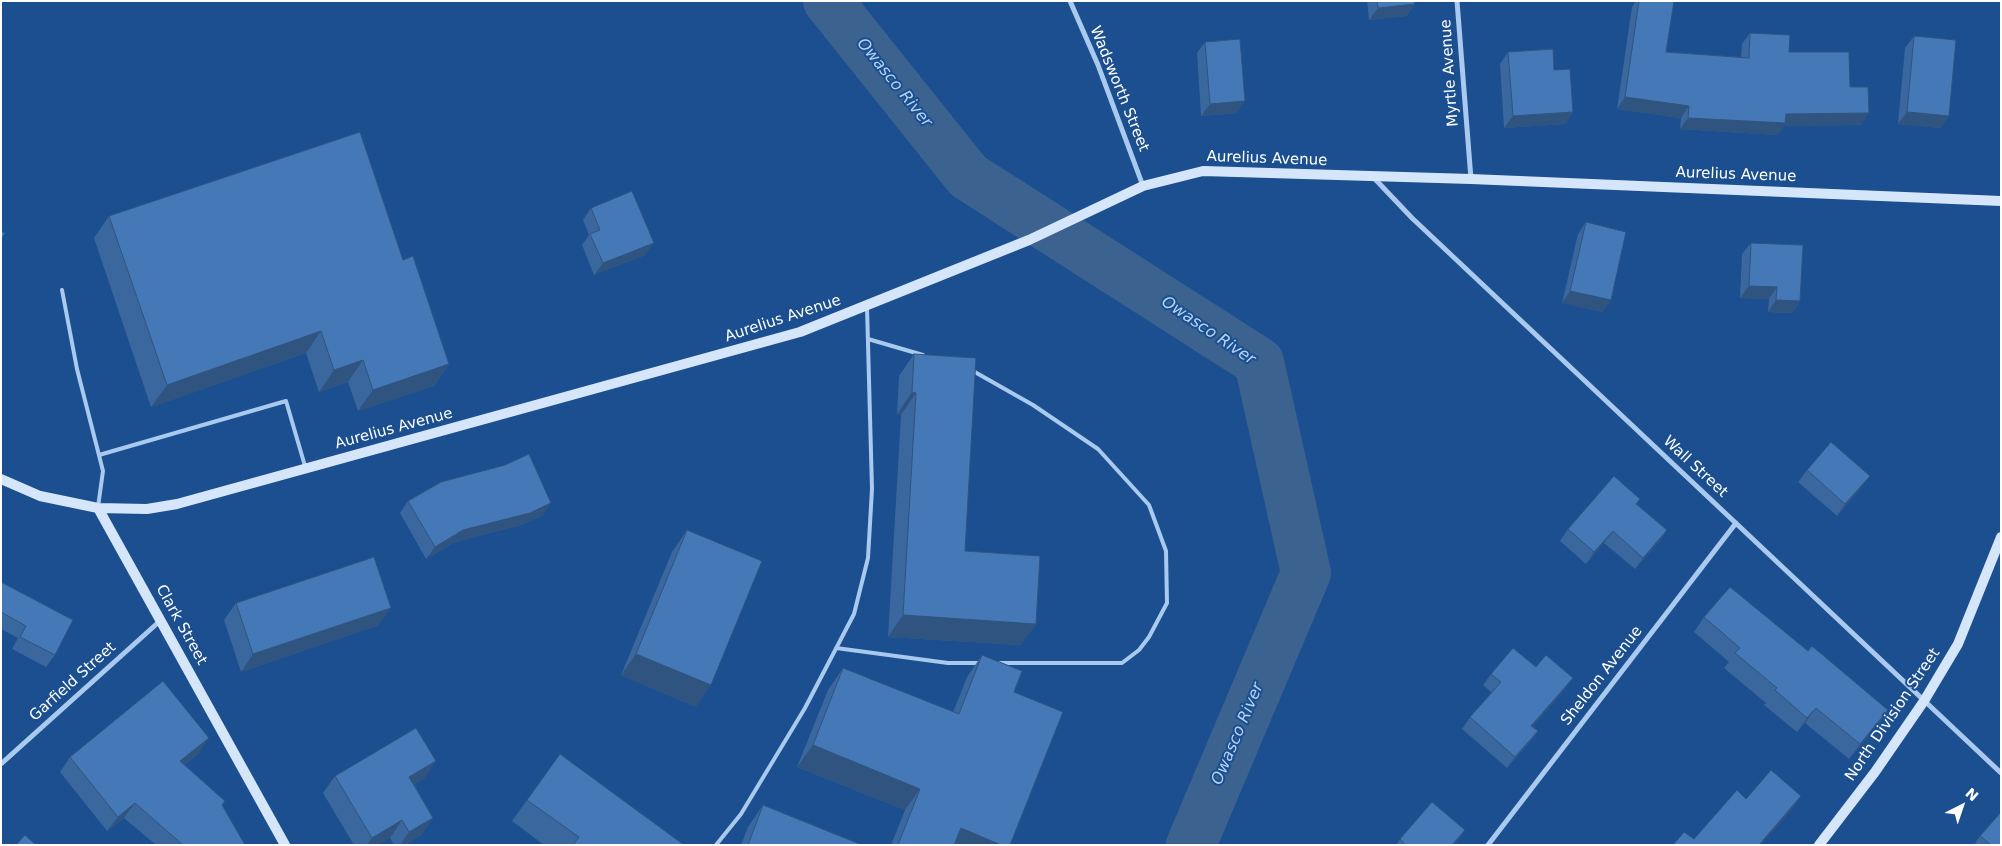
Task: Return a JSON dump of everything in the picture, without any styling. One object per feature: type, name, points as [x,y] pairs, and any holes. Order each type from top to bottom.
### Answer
[{"type":"street","name":"Wadsworth Street","points":[[1070,1],[1098,65],[1143,186]]},
{"type":"street","name":"Myrtle Avenue","points":[[1457,1],[1470,179]]},
{"type":"street","name":"Aurelius Avenue","points":[[98,508],[147,509],[177,504],[800,332],[867,307],[950,271],[1029,240],[1120,195],[1143,186],[1203,171],[1470,179],[2001,201]]},
{"type":"street","name":"Wall Street","points":[[1374,177],[1412,218],[2001,773]]},
{"type":"street","points":[[1,479],[40,496],[98,508]]},
{"type":"street","name":"Clark Street","points":[[98,508],[285,845]]},
{"type":"street","name":"Sheldon Avenue","points":[[1488,845],[1736,523]]},
{"type":"street","name":"North Division Street","points":[[1819,845],[1875,772],[1924,701],[1958,644],[2001,537]]},
{"type":"street","name":"Garfield Street","points":[[1,764],[161,620]]},
{"type":"lane","points":[[62,290],[77,369],[103,471],[98,508]]},
{"type":"lane","points":[[716,845],[741,814],[805,708],[854,614],[868,558],[872,489],[867,307]]},
{"type":"lane","points":[[868,339],[931,357]]},
{"type":"lane","points":[[967,368],[1033,405],[1098,449],[1149,506],[1166,551],[1167,603],[1149,637],[1138,650],[1122,663],[996,663]]},
{"type":"lane","points":[[99,455],[286,401],[306,468]]},
{"type":"lane","points":[[836,648],[948,663],[987,663]]},
{"type":"building","points":[[1377,1],[1414,1],[1415,4],[1378,8]]},
{"type":"building","points":[[1639,1],[1674,1],[1666,52],[1749,58],[1750,33],[1790,35],[1789,52],[1849,52],[1850,87],[1868,87],[1869,113],[1786,114],[1785,123],[1688,118],[1689,106],[1625,97]]},
{"type":"building","points":[[1914,36],[1956,40],[1949,116],[1907,112]]},
{"type":"building","points":[[1240,39],[1245,101],[1210,104],[1205,42]]},
{"type":"building","points":[[1553,49],[1554,70],[1570,69],[1573,112],[1513,116],[1508,52]]},
{"type":"building","points":[[360,132],[403,260],[413,256],[449,364],[373,390],[363,360],[334,370],[321,331],[167,385],[109,216]]},
{"type":"building","points":[[632,191],[654,243],[603,263],[590,234],[600,230],[591,208]]},
{"type":"building","points":[[1586,222],[1626,232],[1611,300],[1570,291]]},
{"type":"building","points":[[1,231],[5,233],[1,240]]},
{"type":"building","points":[[1751,243],[1803,245],[1800,301],[1776,300],[1777,287],[1749,286]]},
{"type":"building","points":[[914,354],[976,358],[965,551],[1040,556],[1036,624],[903,615],[916,393],[912,392]]},
{"type":"building","points":[[1831,442],[1870,476],[1845,504],[1807,470]]},
{"type":"building","points":[[529,454],[551,503],[530,513],[463,530],[435,547],[408,501],[441,482],[505,465]]},
{"type":"building","points":[[1614,476],[1640,499],[1636,504],[1667,530],[1643,558],[1613,531],[1594,552],[1568,529]]},
{"type":"building","points":[[687,530],[762,561],[711,685],[636,654]]},
{"type":"building","points":[[374,557],[391,608],[253,654],[236,603]]},
{"type":"building","points":[[1,582],[73,620],[55,655],[20,637],[26,626],[1,612]]},
{"type":"building","points":[[1730,587],[1808,651],[1812,646],[1888,710],[1860,744],[1816,708],[1807,718],[1775,690],[1777,688],[1735,653],[1740,648],[1704,617]]},
{"type":"building","points":[[1513,648],[1536,667],[1546,655],[1573,678],[1531,726],[1538,731],[1515,757],[1470,717],[1501,682],[1491,674]]},
{"type":"building","points":[[982,655],[1022,671],[1014,692],[1063,712],[1010,845],[1001,845],[961,828],[954,845],[898,845],[920,789],[813,745],[843,668],[959,714]]},
{"type":"building","points":[[163,681],[209,738],[180,761],[225,801],[222,805],[245,845],[183,845],[135,803],[118,817],[70,757]]},
{"type":"building","points":[[416,728],[436,761],[409,777],[433,818],[409,832],[402,820],[372,838],[335,776]]},
{"type":"building","points":[[560,754],[684,845],[573,845],[579,837],[527,800]]},
{"type":"building","points":[[1771,770],[1801,796],[1759,845],[1673,845],[1684,832],[1694,839],[1737,790],[1746,799]]},
{"type":"building","points":[[1432,802],[1465,830],[1452,845],[1406,845],[1400,839]]},
{"type":"building","points":[[763,805],[862,845],[748,845]]},
{"type":"building","points":[[2001,812],[2001,845],[1991,845],[1980,836]]},
{"type":"building","points":[[25,835],[36,845],[16,845]]},
{"type":"waterway","name":"Owasco River","points":[[828,1],[968,176],[1259,362],[1306,573],[1191,845]]}]
